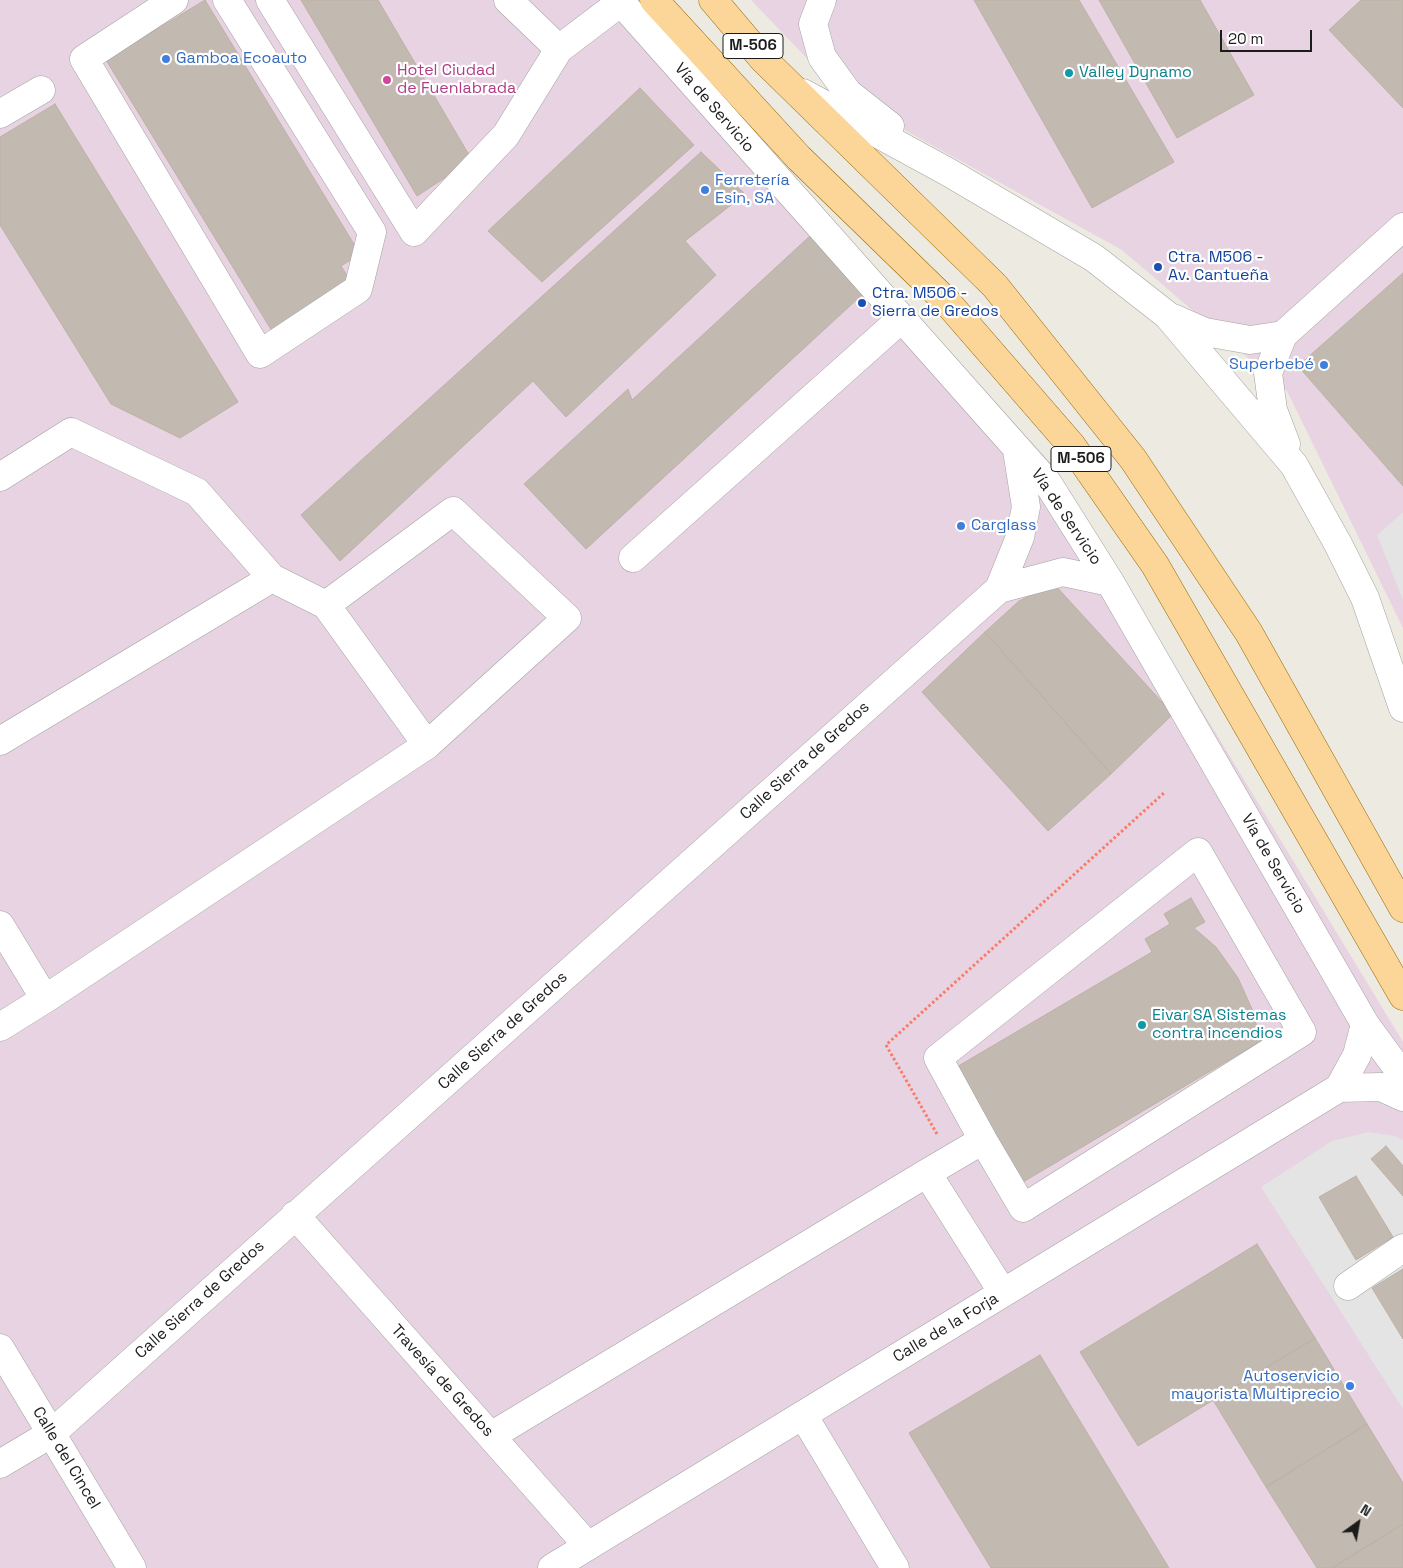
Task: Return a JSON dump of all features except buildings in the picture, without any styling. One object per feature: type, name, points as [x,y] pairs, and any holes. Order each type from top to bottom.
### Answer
[{"type":"main road","name":"M-506","points":[[654,0],[800,158],[947,302],[1072,446],[1155,565],[1403,996]]},
{"type":"main road","name":"M-506","points":[[713,0],[763,59],[995,286],[1133,459],[1249,634],[1403,908]]},
{"type":"street","points":[[174,0],[84,59],[260,354],[358,289],[372,232],[227,0]]},
{"type":"street","points":[[270,0],[414,232],[506,135],[559,49],[620,1]]},
{"type":"street","points":[[508,0],[559,49]]},
{"type":"street","points":[[822,0],[812,24],[822,57],[848,92],[948,172]]},
{"type":"street","name":"Vía de Servicio","points":[[620,1],[1047,482],[1110,582],[1365,1024],[1403,1076]]},
{"type":"street","points":[[0,114],[40,90]]},
{"type":"street","points":[[796,90],[948,172],[1094,258],[1167,315],[1294,465]]},
{"type":"street","points":[[1403,227],[1283,335],[1268,373],[1273,410],[1294,465],[1338,544],[1365,598],[1403,708]]},
{"type":"street","points":[[1167,315],[1205,332],[1250,340],[1283,335]]},
{"type":"street","points":[[633,558],[901,319]]},
{"type":"street","points":[[0,477],[71,432],[197,492],[272,578],[326,605],[427,745]]},
{"type":"street","name":"Calle Sierra de Gredos","points":[[0,1464],[52,1433],[999,589],[1020,537],[1026,507],[1017,450]]},
{"type":"street","points":[[0,1027],[427,745],[567,618],[453,511],[326,605]]},
{"type":"street","name":"Calle Sierra de Gredos","points":[[999,589],[1064,572],[1110,582]]},
{"type":"street","points":[[0,742],[272,578]]},
{"type":"street","points":[[1198,852],[1302,1032],[1023,1208],[983,1140],[938,1058],[1198,852]]},
{"type":"street","points":[[0,925],[45,999]]},
{"type":"street","name":"Calle de la Forja","points":[[552,1568],[1339,1088],[1357,1056],[1365,1024]]},
{"type":"street","points":[[1339,1088],[1381,1087],[1403,1097]]},
{"type":"street","points":[[491,1436],[983,1140]]},
{"type":"street","points":[[927,1173],[1003,1293]]},
{"type":"street","name":"Travesía de Gredos","points":[[295,1215],[588,1546]]},
{"type":"street","points":[[1348,1286],[1403,1248]]},
{"type":"street","name":"Calle del Cincel","points":[[0,1348],[132,1568]]},
{"type":"street","points":[[803,1415],[895,1568]]},
{"type":"path","points":[[951,1159],[886,1045],[1165,792]]},
{"type":"shaded area","points":[[0,0],[631,0],[1055,468],[1403,1042],[1403,1568],[0,1568]]},
{"type":"shaded area","points":[[751,0],[1403,0],[1403,628],[1287,391],[1122,250],[843,96]]},
{"type":"shaded area","points":[[1403,512],[1403,600],[1377,535]]},
{"type":"shaded area","points":[[1369,1132],[1395,1136],[1403,1140],[1403,1409],[1261,1187],[1332,1141]]},
{"type":"place","name":"Gamboa Ecoauto","points":[[166,59]]},
{"type":"place","name":"Valley Dynamo","points":[[1069,73]]},
{"type":"place","name":"Hotel Ciudad de Fuenlabrada","points":[[387,80]]},
{"type":"place","name":"Ferretería Esin, SA","points":[[705,190]]},
{"type":"place","name":"Ctra. M506 - Av. Cantueña","points":[[1158,267]]},
{"type":"place","name":"Ctra. M506 - Sierra de Gredos","points":[[862,303]]},
{"type":"place","name":"Superbebé","points":[[1324,365]]},
{"type":"place","name":"Carglass","points":[[961,526]]},
{"type":"place","name":"Eivar SA Sistemas contra incendios","points":[[1142,1025]]},
{"type":"place","name":"Autoservicio mayorista Multiprecio","points":[[1350,1386]]}]
